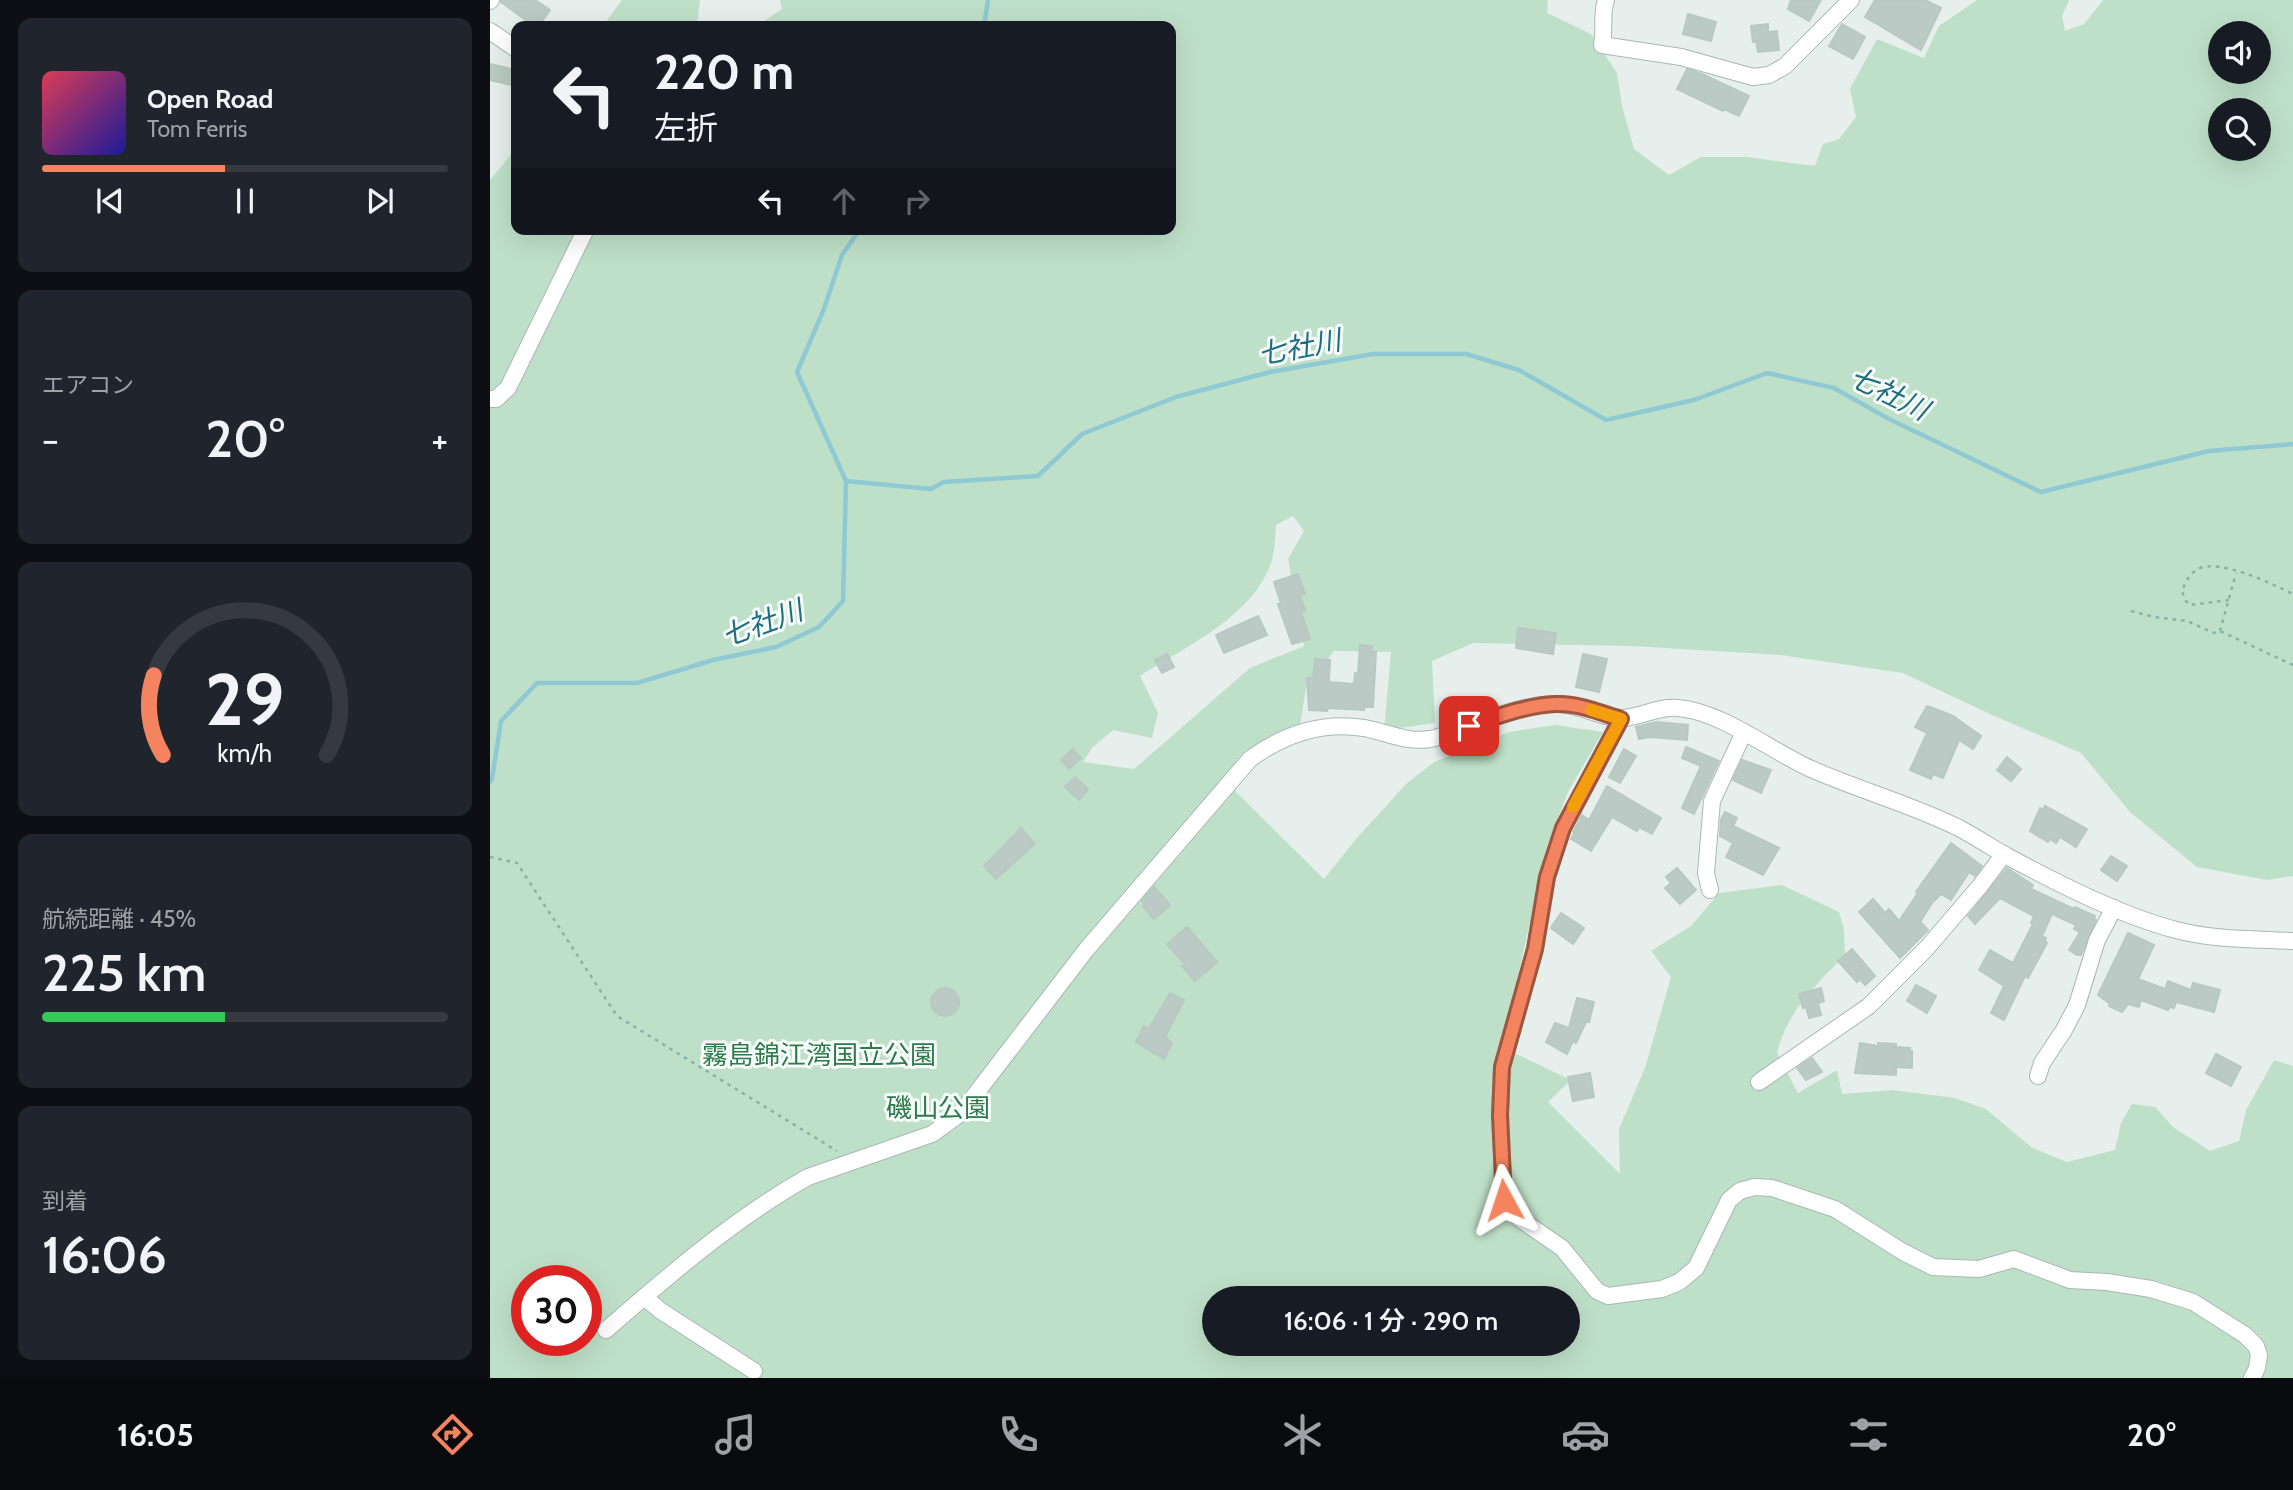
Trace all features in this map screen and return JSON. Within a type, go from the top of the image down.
[{"type":"street","points":[[1606,0],[1603,9],[1602,45],[1681,57],[1753,77],[1769,75],[1784,66],[1851,0]]},
{"type":"street","points":[[490,31],[511,46]]},
{"type":"street","points":[[490,399],[496,399],[508,388],[583,235]]},
{"type":"street","points":[[606,1330],[751,1213],[789,1188],[808,1177],[932,1134],[961,1112],[1086,950],[1250,759],[1269,745],[1289,736],[1328,726],[1365,728],[1405,740],[1430,739],[1528,708],[1557,703],[1578,706],[1621,719],[1654,709],[1678,708],[1704,713],[1744,732],[1776,752],[1836,780],[1896,800],[1960,828],[2004,854],[2114,908],[2178,930],[2227,938],[2293,941]]},
{"type":"street","points":[[1621,719],[1563,828],[1547,877],[1535,949],[1502,1067],[1500,1115],[1504,1200],[1520,1219],[1562,1248],[1597,1291],[1608,1296],[1662,1290],[1679,1282],[1696,1268],[1729,1200],[1740,1191],[1754,1187],[1772,1188],[1835,1209],[1903,1252],[1933,1267],[1979,1269],[2014,1259],[2070,1280],[2151,1289],[2193,1302],[2245,1335],[2256,1346],[2259,1355],[2252,1378]]},
{"type":"street","points":[[1710,890],[1706,873],[1712,801],[1744,732]]},
{"type":"street","points":[[1759,1082],[1869,1006],[1926,949],[2004,854]]},
{"type":"street","points":[[2038,1076],[2042,1063],[2077,1005],[2097,940],[2114,908]]},
{"type":"street","points":[[644,1297],[754,1371]]},
{"type":"path","points":[[2229,600],[2190,605],[2182,591],[2187,578],[2199,568],[2220,566],[2266,581],[2293,594]]},
{"type":"path","points":[[2220,631],[2237,572]]},
{"type":"path","points":[[2131,611],[2187,621],[2214,633],[2220,631],[2293,665]]},
{"type":"path","points":[[490,857],[517,863],[617,1016],[855,1162]]},
{"type":"green space","points":[[622,0],[700,0],[697,21],[607,21]]},
{"type":"green space","points":[[780,0],[1548,0],[1547,13],[1591,34],[1617,73],[1622,106],[1634,149],[1669,175],[1701,157],[1746,157],[1815,166],[1823,144],[1839,139],[1856,117],[1850,89],[1877,39],[1924,58],[1939,26],[1977,0],[2069,0],[2062,16],[2065,31],[2084,24],[2103,0],[2293,0],[2293,876],[2267,880],[2197,867],[2130,812],[2081,753],[1903,673],[1780,655],[1632,646],[1473,643],[1432,661],[1435,723],[1384,730],[1391,652],[1334,651],[1306,688],[1299,731],[1282,734],[1243,754],[1220,780],[1225,781],[1324,879],[1406,784],[1434,762],[1509,732],[1555,725],[1603,732],[1568,792],[1547,846],[1505,1034],[1510,1051],[1571,1080],[1548,1102],[1620,1174],[1619,1129],[1645,1068],[1671,977],[1651,951],[1691,926],[1719,893],[1782,885],[1839,912],[1844,929],[1845,955],[1795,1011],[1777,1053],[1798,1093],[1837,1070],[1842,1094],[1893,1090],[1955,1098],[1986,1109],[2031,1147],[2067,1162],[2115,1150],[2121,1123],[2132,1104],[2155,1107],[2173,1127],[2210,1151],[2239,1141],[2246,1110],[2274,1060],[2293,1066],[2293,1378],[490,1378],[490,180],[511,154],[511,235],[1176,235],[1176,21],[764,21],[782,9]],"holes":[[[1293,516],[1304,531],[1288,559],[1304,646],[1250,668],[1134,769],[1083,762],[1092,748],[1113,730],[1152,738],[1158,713],[1140,676],[1215,629],[1249,599],[1262,582],[1271,563],[1276,525]]]},
{"type":"building","points":[[535,0],[550,10],[542,21],[527,21],[501,2]]},
{"type":"building","points":[[1791,0],[1821,0],[1809,21],[1788,9]]},
{"type":"building","points":[[1875,0],[1925,0],[1941,8],[1921,50],[1865,17]]},
{"type":"building","points":[[1688,14],[1716,22],[1711,41],[1683,34]]},
{"type":"building","points":[[1768,24],[1768,32],[1777,31],[1779,50],[1758,52],[1756,41],[1753,42],[1751,26]]},
{"type":"building","points":[[1842,24],[1865,37],[1853,59],[1829,46]]},
{"type":"building","points":[[490,64],[511,69],[511,85],[490,80]]},
{"type":"building","points":[[1687,69],[1749,96],[1739,116],[1677,89]]},
{"type":"building","points":[[1298,574],[1305,594],[1300,595],[1305,610],[1301,612],[1310,639],[1292,644],[1278,604],[1281,604],[1274,582]]},
{"type":"building","points":[[1258,616],[1267,635],[1224,653],[1216,635]]},
{"type":"building","points":[[1518,628],[1556,633],[1553,654],[1516,648]]},
{"type":"building","points":[[1360,645],[1372,646],[1371,652],[1376,652],[1373,707],[1364,707],[1364,710],[1309,710],[1307,678],[1313,678],[1315,659],[1330,660],[1329,682],[1354,684],[1355,673],[1358,674]]},
{"type":"building","points":[[1167,654],[1174,667],[1162,673],[1155,660]]},
{"type":"building","points":[[1583,654],[1607,659],[1599,692],[1576,687]]},
{"type":"building","points":[[1927,706],[1953,716],[1981,736],[1973,749],[1959,740],[1943,778],[1933,774],[1931,779],[1910,770],[1927,733],[1915,727]]},
{"type":"building","points":[[1656,722],[1688,725],[1687,740],[1649,737],[1639,739],[1636,727]]},
{"type":"building","points":[[1686,747],[1719,761],[1694,814],[1682,808],[1701,766],[1682,758]]},
{"type":"building","points":[[1073,749],[1081,758],[1069,769],[1061,760]]},
{"type":"building","points":[[1624,749],[1636,756],[1620,783],[1609,777]]},
{"type":"building","points":[[2007,757],[2021,769],[2011,781],[1997,770]]},
{"type":"building","points":[[1742,760],[1771,770],[1761,793],[1733,780]]},
{"type":"building","points":[[1075,777],[1088,789],[1079,800],[1065,787]]},
{"type":"building","points":[[1607,786],[1661,818],[1652,834],[1639,827],[1637,831],[1612,817],[1591,851],[1571,839],[1582,815],[1589,820]]},
{"type":"building","points":[[2045,806],[2087,829],[2076,847],[2060,837],[2056,843],[2050,839],[2048,842],[2030,831],[2040,808],[2043,810]]},
{"type":"building","points":[[1725,812],[1737,818],[1733,826],[1779,848],[1763,875],[1726,857],[1733,843],[1720,836],[1721,819]]},
{"type":"building","points":[[1021,828],[1035,844],[996,879],[984,866]]},
{"type":"building","points":[[1951,843],[1982,866],[1975,876],[1969,872],[1951,900],[1941,894],[1932,903],[1920,922],[1928,930],[1900,958],[1859,912],[1873,899],[1885,913],[1889,909],[1899,921]]},
{"type":"building","points":[[2111,856],[2127,866],[2117,881],[2101,870]]},
{"type":"building","points":[[1677,868],[1696,890],[1680,904],[1665,888],[1671,883],[1666,877]]},
{"type":"building","points":[[2007,868],[2033,885],[2031,889],[2095,916],[2096,920],[2081,955],[2077,955],[2069,950],[2080,932],[2074,929],[2076,925],[2052,914],[2042,936],[2047,943],[2028,978],[2025,976],[2004,1020],[1991,1013],[2004,986],[1979,970],[1990,950],[2013,963],[2033,924],[2031,923],[2034,916],[2000,898],[1975,924],[1968,916]]},
{"type":"building","points":[[1154,887],[1170,905],[1154,919],[1142,901]]},
{"type":"building","points":[[1561,913],[1584,928],[1573,944],[1551,928]]},
{"type":"building","points":[[1187,927],[1217,962],[1195,981],[1182,966],[1185,964],[1167,944]]},
{"type":"building","points":[[2128,933],[2154,945],[2138,979],[2165,989],[2168,981],[2191,990],[2193,983],[2220,990],[2214,1012],[2176,1002],[2174,1008],[2170,1007],[2168,1010],[2141,1000],[2139,1007],[2128,1004],[2122,1012],[2109,1006],[2110,1004],[2098,995]]},
{"type":"building","points":[[1852,949],[1875,976],[1865,985],[1860,979],[1857,982],[1838,961]]},
{"type":"building","points":[[1916,985],[1936,996],[1927,1013],[1907,1001]]},
{"type":"building","points":[[945,988],[955,992],[959,1002],[955,1012],[945,1016],[935,1012],[931,1002],[935,992]]},
{"type":"building","points":[[1821,988],[1824,1001],[1818,1003],[1821,1015],[1809,1018],[1799,994]]},
{"type":"building","points":[[1170,993],[1184,1000],[1165,1037],[1172,1043],[1164,1059],[1136,1042],[1144,1026],[1149,1029]]},
{"type":"building","points":[[1577,998],[1594,1002],[1589,1022],[1586,1022],[1576,1043],[1573,1041],[1567,1054],[1546,1042],[1555,1023],[1569,1028]]},
{"type":"building","points":[[1860,1043],[1878,1046],[1878,1043],[1896,1044],[1896,1047],[1910,1048],[1912,1068],[1896,1067],[1896,1075],[1855,1073]]},
{"type":"building","points":[[2216,1054],[2241,1067],[2231,1086],[2206,1073]]},
{"type":"building","points":[[1812,1058],[1822,1072],[1806,1080],[1797,1068]]},
{"type":"building","points":[[1590,1073],[1594,1097],[1573,1101],[1568,1077]]},
{"type":"waterway","points":[[985,21],[988,0]]},
{"type":"waterway","points":[[846,481],[797,372],[824,309],[842,255],[856,235]]},
{"type":"waterway","name":"七社川","points":[[490,782],[501,721],[537,683],[637,683],[713,660],[776,647],[819,627],[843,601],[846,481],[931,489],[944,482],[1038,476],[1082,434],[1176,397],[1270,372],[1373,354],[1466,354],[1519,370],[1606,420],[1694,400],[1767,373],[1834,388],[1887,418],[2041,492],[2209,451],[2293,444]]},
{"type":"slow traffic","points":[[1573,807],[1621,719],[1591,710]]},
{"type":"route","points":[[1469,726],[1528,708],[1557,703],[1578,706],[1621,719],[1563,828],[1547,877],[1535,949],[1502,1067],[1500,1115],[1504,1200]]},
{"type":"park label","name":"霧島錦江湾国立公園","points":[[819,1055]]},
{"type":"park label","name":"磯山公園","points":[[938,1108]]}]
